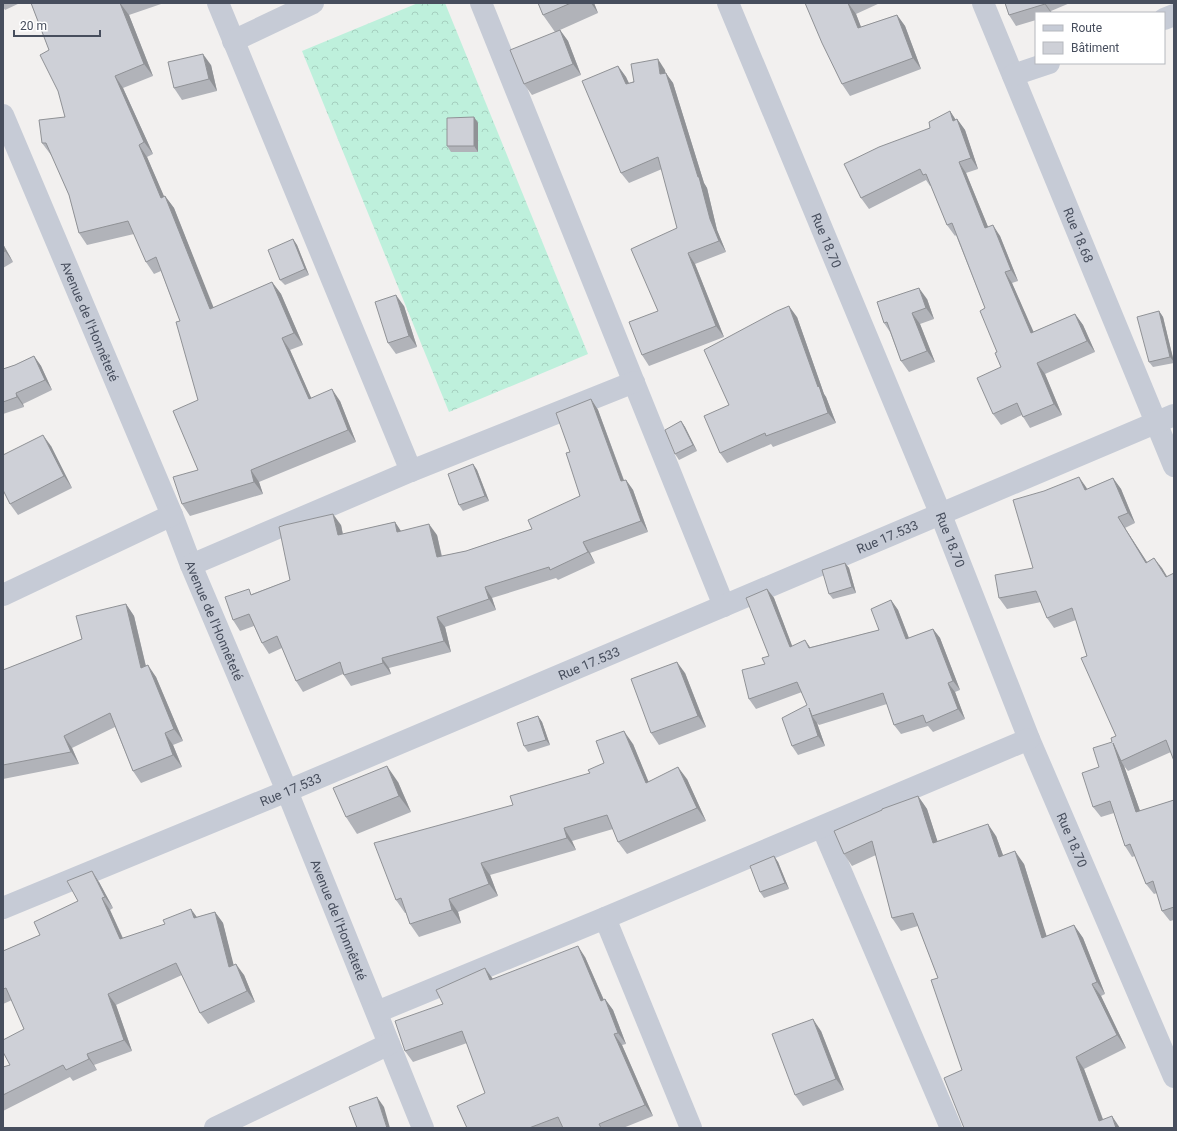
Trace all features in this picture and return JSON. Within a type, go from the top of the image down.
[{"type":"street","points":[[218,3],[411,471]]},
{"type":"street","points":[[233,41],[313,3]]},
{"type":"street","points":[[481,3],[724,606]]},
{"type":"street","name":"Rue 18.70","points":[[728,3],[941,514],[1029,739],[1174,1077]]},
{"type":"street","name":"Rue 18.68","points":[[983,3],[1013,75],[1165,419],[1174,466]]},
{"type":"street","points":[[1013,75],[1046,64]]},
{"type":"street","name":"Avenue de l'Honnêteté","points":[[3,115],[287,791],[423,1128]]},
{"type":"street","points":[[191,565],[411,471],[634,382]]},
{"type":"street","name":"Rue 17.533","points":[[3,908],[287,791],[1165,419]]},
{"type":"street","points":[[3,595],[172,515]]},
{"type":"street","points":[[377,1012],[605,918],[1029,739]]},
{"type":"street","points":[[822,827],[950,1128]]},
{"type":"street","points":[[605,918],[691,1128]]},
{"type":"street","points":[[215,1128],[389,1044]]},
{"type":"green space","points":[[418,3],[445,3],[588,354],[449,412],[302,51]]},
{"type":"building","points":[[31,3],[120,3],[144,64],[115,76],[144,142],[139,145],[161,198],[165,196],[210,309],[272,282],[294,333],[282,338],[309,399],[332,389],[348,430],[251,470],[254,482],[182,504],[173,477],[198,470],[173,411],[198,400],[176,322],[180,321],[156,257],[146,262],[128,221],[79,233],[69,195],[46,143],[42,143],[39,120],[65,117],[58,91],[40,55],[49,50]]},
{"type":"building","points":[[538,3],[571,3],[543,15]]},
{"type":"building","points":[[805,3],[848,3],[858,28],[897,15],[913,58],[842,84]]},
{"type":"building","points":[[1005,3],[1044,3],[1045,4],[1009,15]]},
{"type":"building","points":[[560,30],[573,64],[524,84],[510,50]]},
{"type":"building","points":[[203,54],[209,79],[174,88],[168,62]]},
{"type":"building","points":[[658,59],[660,74],[666,73],[699,177],[710,219],[719,241],[688,253],[716,326],[642,355],[629,322],[658,311],[631,249],[677,228],[658,157],[621,173],[582,81],[618,66],[626,84],[634,82],[631,64]]},
{"type":"building","points":[[950,111],[953,121],[957,119],[971,158],[959,162],[985,228],[993,225],[1011,270],[1005,272],[1031,333],[1075,314],[1087,341],[1037,363],[1054,404],[1023,417],[1017,403],[993,414],[977,378],[1001,367],[995,353],[997,352],[980,311],[985,308],[952,223],[947,225],[926,174],[923,175],[920,169],[861,198],[844,164],[879,147],[930,128],[929,122]]},
{"type":"building","points":[[474,117],[474,146],[447,146],[447,118]]},
{"type":"building","points":[[293,239],[305,269],[280,280],[268,250]]},
{"type":"building","points":[[919,288],[926,308],[912,313],[927,351],[901,361],[887,322],[884,323],[877,302]]},
{"type":"building","points":[[396,295],[409,336],[388,343],[375,302]]},
{"type":"building","points":[[789,306],[828,413],[766,436],[765,433],[720,453],[704,416],[729,405],[704,350]]},
{"type":"building","points":[[1159,311],[1170,357],[1149,362],[1137,317]]},
{"type":"building","points":[[34,356],[45,380],[16,393],[17,397],[3,402],[3,369]]},
{"type":"building","points":[[591,399],[621,481],[626,480],[641,521],[583,542],[588,552],[550,570],[549,567],[485,587],[489,599],[437,617],[444,641],[382,658],[383,663],[344,675],[340,662],[296,681],[277,636],[262,643],[249,614],[233,620],[225,597],[249,589],[251,595],[290,580],[279,527],[285,525],[333,514],[338,535],[395,522],[397,532],[429,524],[437,557],[466,551],[532,529],[528,520],[580,496],[566,453],[570,452],[556,413]]},
{"type":"building","points":[[681,421],[693,445],[675,454],[665,430]]},
{"type":"building","points":[[43,435],[64,476],[10,504],[3,490],[3,455]]},
{"type":"building","points":[[473,464],[485,496],[459,505],[448,474]]},
{"type":"building","points":[[1079,477],[1085,490],[1113,478],[1128,513],[1118,517],[1146,563],[1154,558],[1166,577],[1174,573],[1174,761],[1166,740],[1121,761],[1113,743],[1136,812],[1174,800],[1174,907],[1162,911],[1153,881],[1146,884],[1130,844],[1125,846],[1110,801],[1093,807],[1082,773],[1099,767],[1093,748],[1112,742],[1111,738],[1116,736],[1081,658],[1087,656],[1072,608],[1047,618],[1036,591],[999,598],[995,575],[1033,568],[1013,500],[1044,491]]},
{"type":"building","points":[[845,563],[852,587],[829,594],[822,570]]},
{"type":"building","points":[[767,589],[790,647],[805,640],[809,648],[879,630],[871,609],[891,600],[906,639],[933,629],[953,681],[948,683],[958,709],[926,723],[923,715],[894,725],[883,693],[812,716],[809,708],[818,736],[792,746],[782,718],[807,705],[797,682],[749,699],[742,670],[765,664],[762,658],[769,656],[746,598]]},
{"type":"building","points":[[126,604],[141,668],[148,665],[174,729],[165,733],[173,755],[133,771],[110,713],[64,736],[71,752],[3,765],[3,670],[82,639],[76,616]]},
{"type":"building","points":[[677,662],[698,716],[651,733],[631,679]]},
{"type":"building","points":[[538,716],[546,740],[524,746],[517,723]]},
{"type":"building","points":[[624,731],[646,783],[678,767],[697,808],[618,842],[607,815],[564,828],[567,838],[481,863],[489,884],[449,899],[452,910],[410,924],[401,898],[396,900],[374,843],[513,805],[510,796],[590,773],[588,770],[604,763],[596,741]]},
{"type":"building","points":[[387,766],[399,796],[346,817],[333,788]]},
{"type":"building","points":[[918,796],[933,843],[988,824],[999,857],[1015,851],[1042,938],[1074,925],[1097,982],[1092,984],[1117,1035],[1076,1057],[1099,1121],[1112,1116],[1116,1128],[964,1128],[944,1078],[962,1070],[931,980],[938,978],[913,913],[892,918],[872,841],[844,854],[834,831],[882,809]]},
{"type":"building","points":[[774,856],[785,883],[760,892],[750,866]]},
{"type":"building","points":[[92,871],[105,897],[102,898],[120,939],[165,924],[163,920],[191,909],[194,918],[215,912],[229,967],[236,964],[247,991],[200,1013],[176,963],[108,994],[124,1040],[87,1054],[89,1059],[66,1070],[63,1065],[3,1095],[3,1067],[10,1065],[3,1052],[3,1040],[24,1029],[6,988],[3,989],[3,951],[40,935],[34,922],[78,901],[67,881]]},
{"type":"building","points":[[578,946],[601,1001],[605,999],[618,1033],[614,1034],[645,1105],[599,1124],[601,1128],[563,1128],[558,1117],[529,1128],[467,1128],[457,1106],[485,1093],[462,1031],[405,1051],[395,1021],[443,1004],[436,990],[485,968],[490,980]]},
{"type":"building","points":[[813,1019],[836,1079],[795,1095],[772,1034]]},
{"type":"building","points":[[377,1097],[387,1128],[357,1128],[349,1107]]}]
